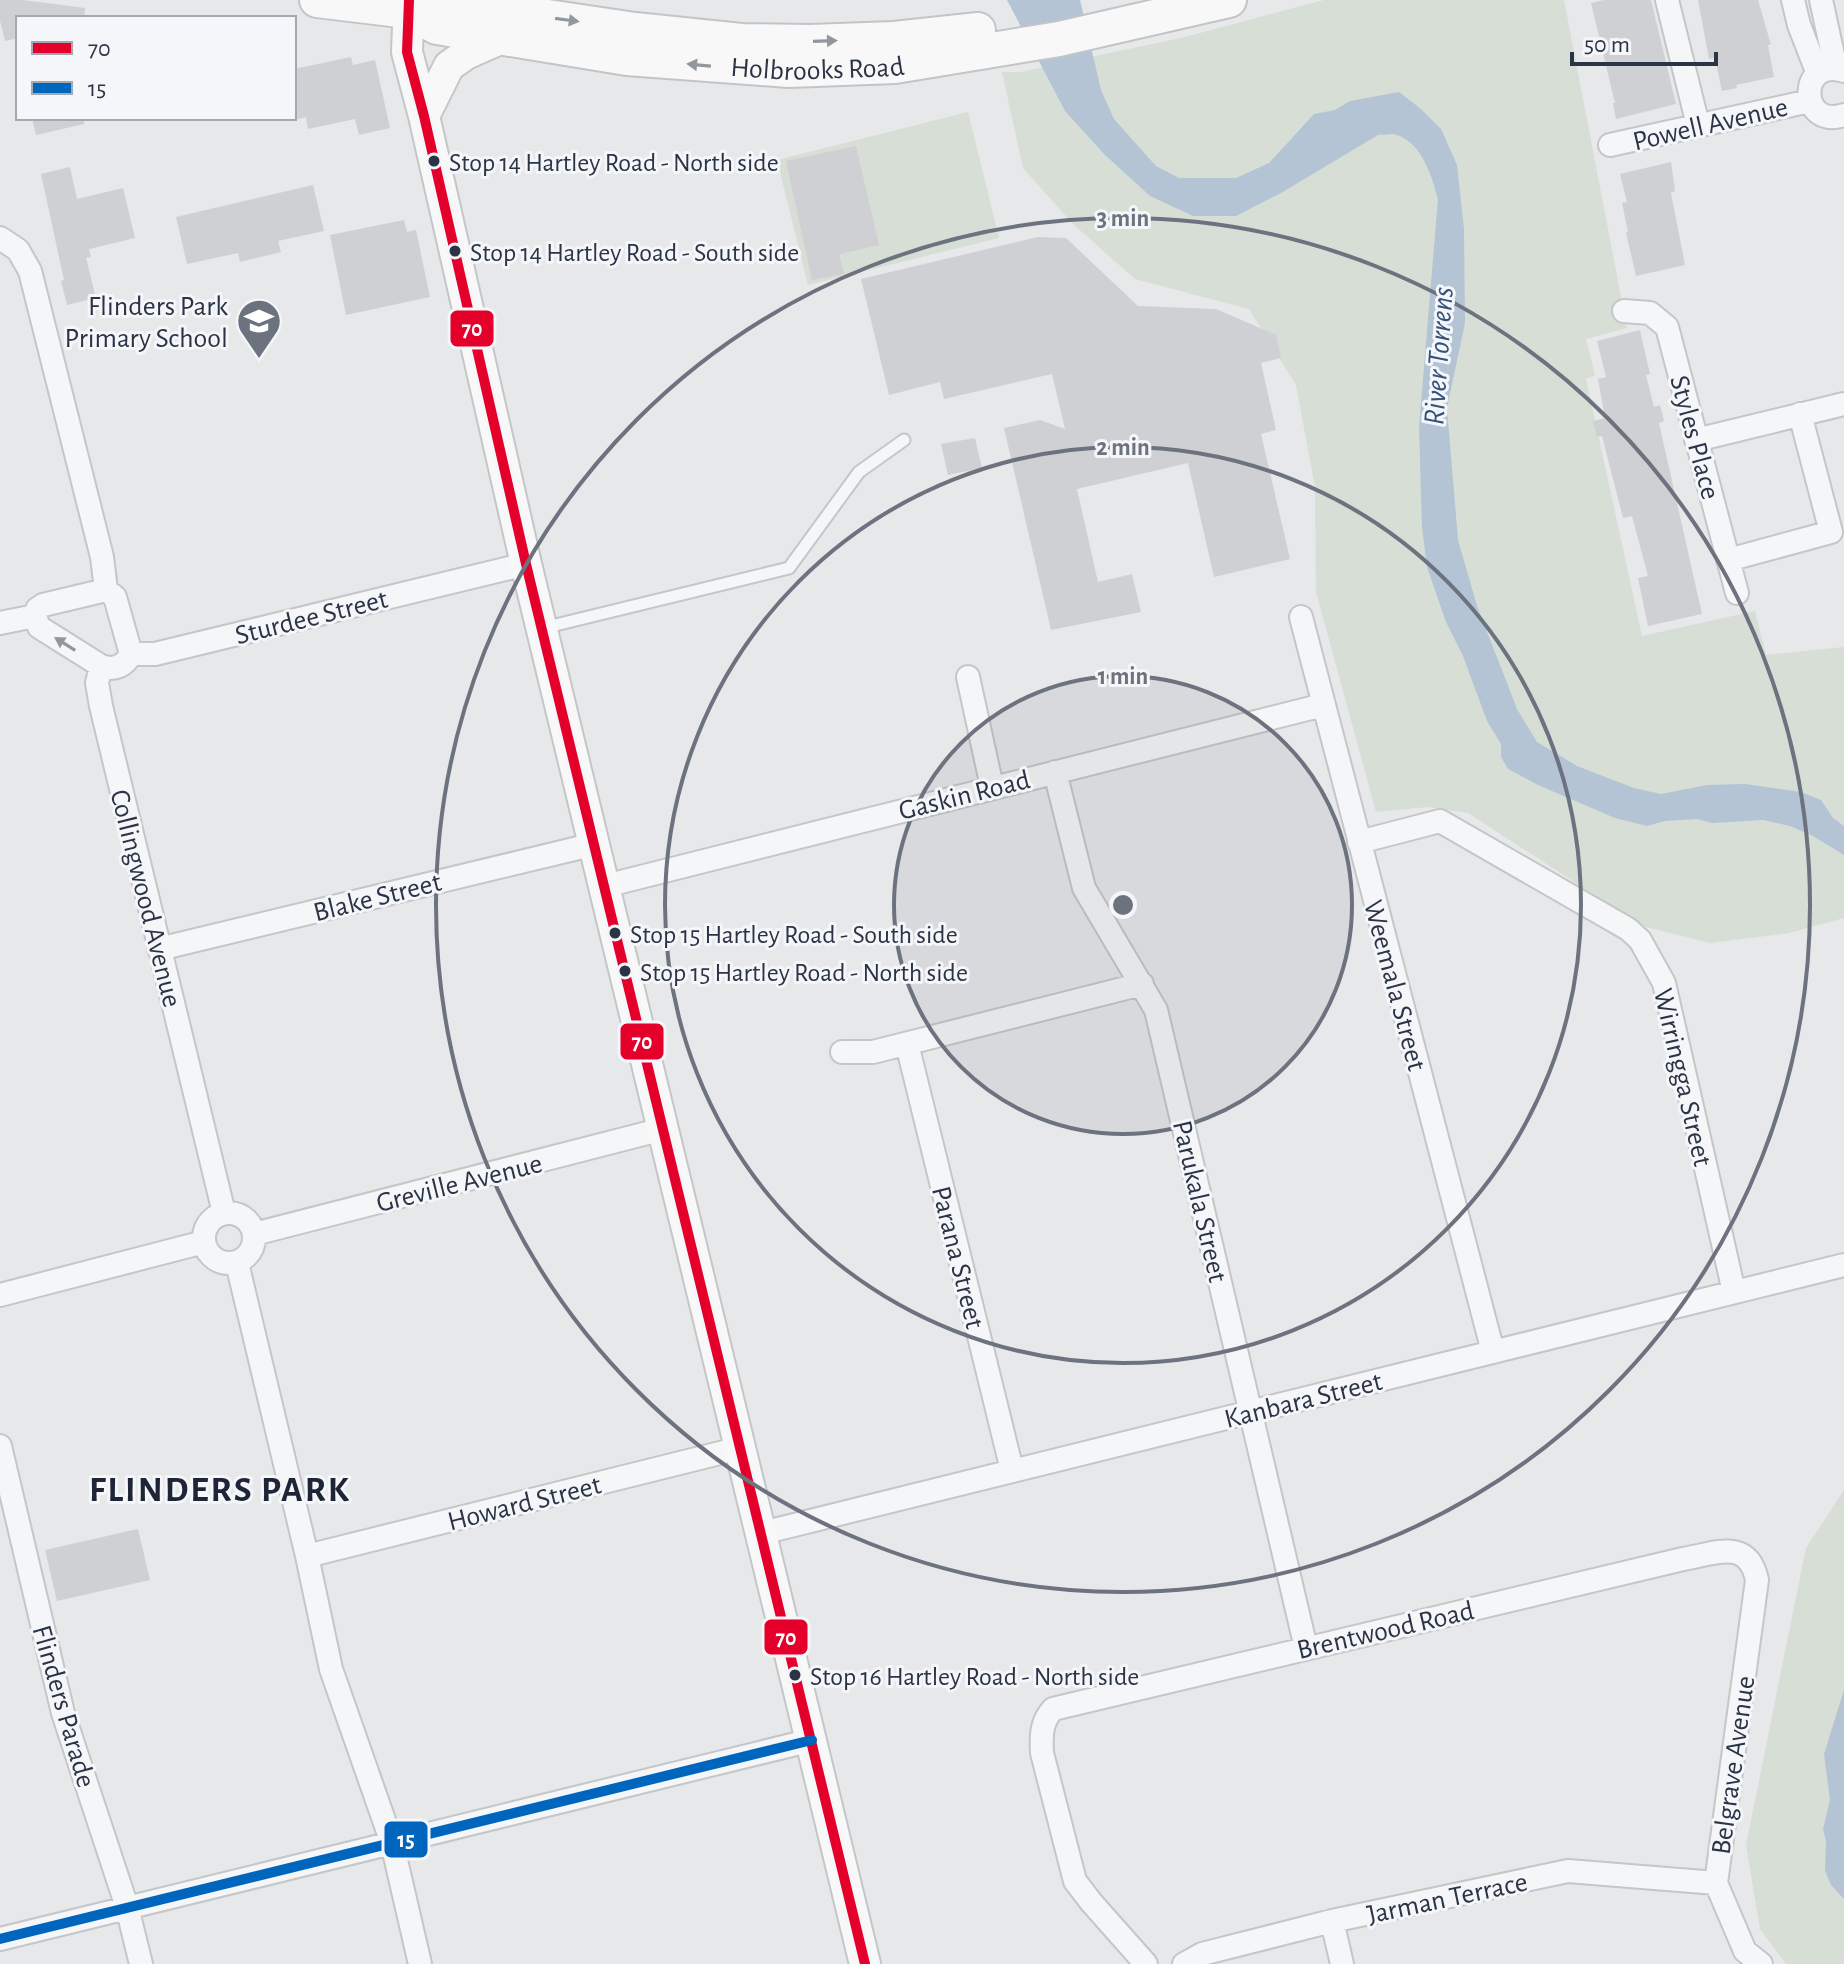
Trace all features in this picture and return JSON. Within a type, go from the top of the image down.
[{"type":"main road","name":"Holbrooks Road","points":[[317,0],[408,6],[439,1],[635,30],[773,42],[894,39],[980,41]]},
{"type":"main road","name":"Holbrooks Road","points":[[408,6],[437,27],[500,39],[627,58],[789,70],[895,66],[1062,17],[1229,0]]},
{"type":"street","points":[[1667,0],[1698,125]]},
{"type":"street","points":[[1793,0],[1799,25],[1833,71]]},
{"type":"street","points":[[1821,0],[1833,71]]},
{"type":"street","points":[[408,6],[407,52],[526,564],[865,1964]]},
{"type":"street","points":[[424,116],[449,66],[466,54],[500,39]]},
{"type":"street","points":[[1833,71],[1810,86],[1810,101],[1819,113],[1843,119]]},
{"type":"street","name":"Powell Avenue","points":[[1610,145],[1810,101]]},
{"type":"street","points":[[9,244],[30,271],[102,557],[106,590],[115,597],[131,654]]},
{"type":"street","name":"Styles Place","points":[[1624,311],[1650,313],[1667,327],[1737,593]]},
{"type":"street","points":[[1696,440],[1844,404]]},
{"type":"street","points":[[1728,560],[1831,532],[1800,414]]},
{"type":"street","name":"Sturdee Street","points":[[101,666],[117,668],[131,654],[155,654],[526,564]]},
{"type":"street","points":[[101,666],[39,627],[35,616],[37,609],[43,605],[106,590]]},
{"type":"street","points":[[0,623],[35,616]]},
{"type":"street","name":"Weemala Street","points":[[1301,617],[1493,1352]]},
{"type":"street","name":"Collingwood Avenue","points":[[101,666],[97,683],[101,706],[224,1213]]},
{"type":"street","points":[[968,677],[992,787]]},
{"type":"street","name":"Gaskin Road","points":[[605,886],[1323,705]]},
{"type":"street","name":"Parukala Street","points":[[1055,772],[1084,888],[1156,1010],[1306,1648]]},
{"type":"street","name":"Wirringga Street","points":[[1359,842],[1440,821],[1628,929],[1640,940],[1664,983],[1734,1292]]},
{"type":"street","name":"Blake Street","points":[[159,949],[595,844]]},
{"type":"street","points":[[842,1052],[873,1052],[1142,984]]},
{"type":"street","name":"Parana Street","points":[[907,1044],[1012,1470]]},
{"type":"street","name":"Greville Avenue","points":[[254,1234],[663,1129]]},
{"type":"street","points":[[224,1213],[241,1215],[250,1223],[254,1234],[253,1248],[237,1263],[226,1264],[215,1260],[204,1242],[208,1224],[224,1213]]},
{"type":"street","points":[[0,1295],[204,1242]]},
{"type":"street","points":[[237,1263],[331,1669],[392,1843],[420,1964]]},
{"type":"street","name":"Kanbara Street","points":[[762,1533],[1844,1265]]},
{"type":"street","name":"Flinders Parade","points":[[0,1446],[63,1713],[127,1907],[141,1964]]},
{"type":"street","name":"Howard Street","points":[[307,1556],[740,1448]]},
{"type":"street","name":"Brentwood Road","points":[[1146,1964],[1075,1881],[1042,1753],[1041,1735],[1045,1718],[1053,1709],[1683,1559],[1733,1551],[1747,1556]]},
{"type":"street","name":"Belgrave Avenue","points":[[1747,1556],[1753,1564],[1757,1580],[1716,1883],[1745,1951],[1761,1964]]},
{"type":"street","points":[[0,1939],[812,1740]]},
{"type":"street","name":"Jarman Terrace","points":[[1184,1964],[1202,1954],[1332,1921],[1568,1871],[1716,1883]]},
{"type":"street","points":[[1332,1921],[1342,1964]]},
{"type":"lane","points":[[542,628],[789,568],[859,472],[904,440]]},
{"type":"shaded area","points":[[1324,0],[1564,0],[1627,328],[1586,339],[1595,375],[1586,379],[1642,636],[1755,611],[1766,655],[1844,647],[1844,918],[1789,933],[1710,943],[1642,926],[1468,813],[1427,807],[1376,812],[1316,592],[1315,487],[1296,385],[1249,309],[1135,279],[1073,224],[1023,168],[1002,72],[1021,72],[1185,37]]},
{"type":"shaded area","points":[[968,112],[999,238],[808,285],[777,160]]},
{"type":"shaded area","points":[[1844,1490],[1844,1964],[1786,1964],[1760,1929],[1746,1845],[1806,1548]]},
{"type":"water","name":"River Torrens","points":[[1007,0],[1080,0],[1101,90],[1114,119],[1156,166],[1179,178],[1236,178],[1269,163],[1314,114],[1335,110],[1350,101],[1399,92],[1441,129],[1457,165],[1464,229],[1465,323],[1447,408],[1458,540],[1478,609],[1517,709],[1537,742],[1577,766],[1634,788],[1661,794],[1707,785],[1745,784],[1801,792],[1821,800],[1833,818],[1844,826],[1844,855],[1790,826],[1763,820],[1712,823],[1697,819],[1665,821],[1647,826],[1615,818],[1508,769],[1501,757],[1501,744],[1487,721],[1463,656],[1446,622],[1427,567],[1422,528],[1419,427],[1438,199],[1425,162],[1413,145],[1397,135],[1378,135],[1236,216],[1193,216],[1150,196],[1105,155],[1065,111]]},
{"type":"water","points":[[1844,1690],[1844,1899],[1831,1885],[1825,1871],[1826,1841],[1823,1829],[1830,1800],[1824,1754]]},
{"type":"building","points":[[0,0],[85,8],[84,16],[16,16],[16,38],[5,41],[0,21]]},
{"type":"building","points":[[1651,0],[1676,104],[1616,119],[1591,3]]},
{"type":"building","points":[[1698,0],[1758,0],[1771,45],[1768,45],[1774,77],[1722,91],[1715,58],[1709,59]]},
{"type":"building","points":[[351,57],[353,65],[375,60],[390,128],[359,135],[355,119],[308,129],[306,117],[296,120],[296,69]]},
{"type":"building","points":[[32,120],[84,120],[84,124],[36,135]]},
{"type":"building","points":[[856,146],[879,245],[839,254],[844,274],[812,280],[786,161]]},
{"type":"building","points":[[1671,162],[1675,191],[1671,193],[1685,265],[1636,276],[1626,233],[1622,203],[1627,202],[1620,174]]},
{"type":"building","points":[[70,167],[77,199],[123,188],[135,238],[89,249],[91,257],[86,258],[96,298],[67,305],[41,174]]},
{"type":"building","points":[[313,185],[324,231],[278,241],[281,252],[240,262],[238,253],[187,264],[176,217]]},
{"type":"building","points":[[404,220],[407,232],[416,230],[430,297],[346,315],[330,235]]},
{"type":"building","points":[[1038,237],[1066,238],[1138,306],[1216,309],[1276,335],[1281,358],[1261,363],[1276,430],[1261,434],[1290,559],[1214,577],[1188,463],[1077,489],[1098,582],[1132,574],[1141,612],[1051,630],[1004,428],[1040,420],[1065,429],[1052,374],[944,399],[940,382],[889,395],[861,279]]},
{"type":"building","points":[[1640,330],[1654,407],[1660,405],[1664,421],[1659,423],[1702,614],[1648,626],[1638,578],[1648,576],[1632,516],[1623,518],[1602,436],[1597,437],[1593,421],[1605,418],[1598,379],[1606,377],[1597,341]]},
{"type":"building","points":[[975,438],[982,468],[948,475],[941,444]]},
{"type":"building","points":[[138,1529],[150,1580],[57,1601],[45,1550]]},
{"type":"transit line","name":"70","points":[[409,0],[407,52],[526,564],[865,1964]]},
{"type":"transit line","name":"15","points":[[0,1939],[812,1740]]},
{"type":"place","name":"Stop 14 Hartley Road - North side","points":[[434,161]]},
{"type":"place","name":"Stop 14 Hartley Road - South side","points":[[455,251]]},
{"type":"place","name":"Flinders Park Primary School","points":[[259,360]]},
{"type":"place","name":"Stop 15 Hartley Road - South side","points":[[615,933]]},
{"type":"place","name":"Stop 15 Hartley Road - North side","points":[[625,971]]},
{"type":"place","name":"Stop 16 Hartley Road - North side","points":[[795,1675]]},
{"type":"district","name":"FLINDERS PARK","points":[[220,1488]]}]
